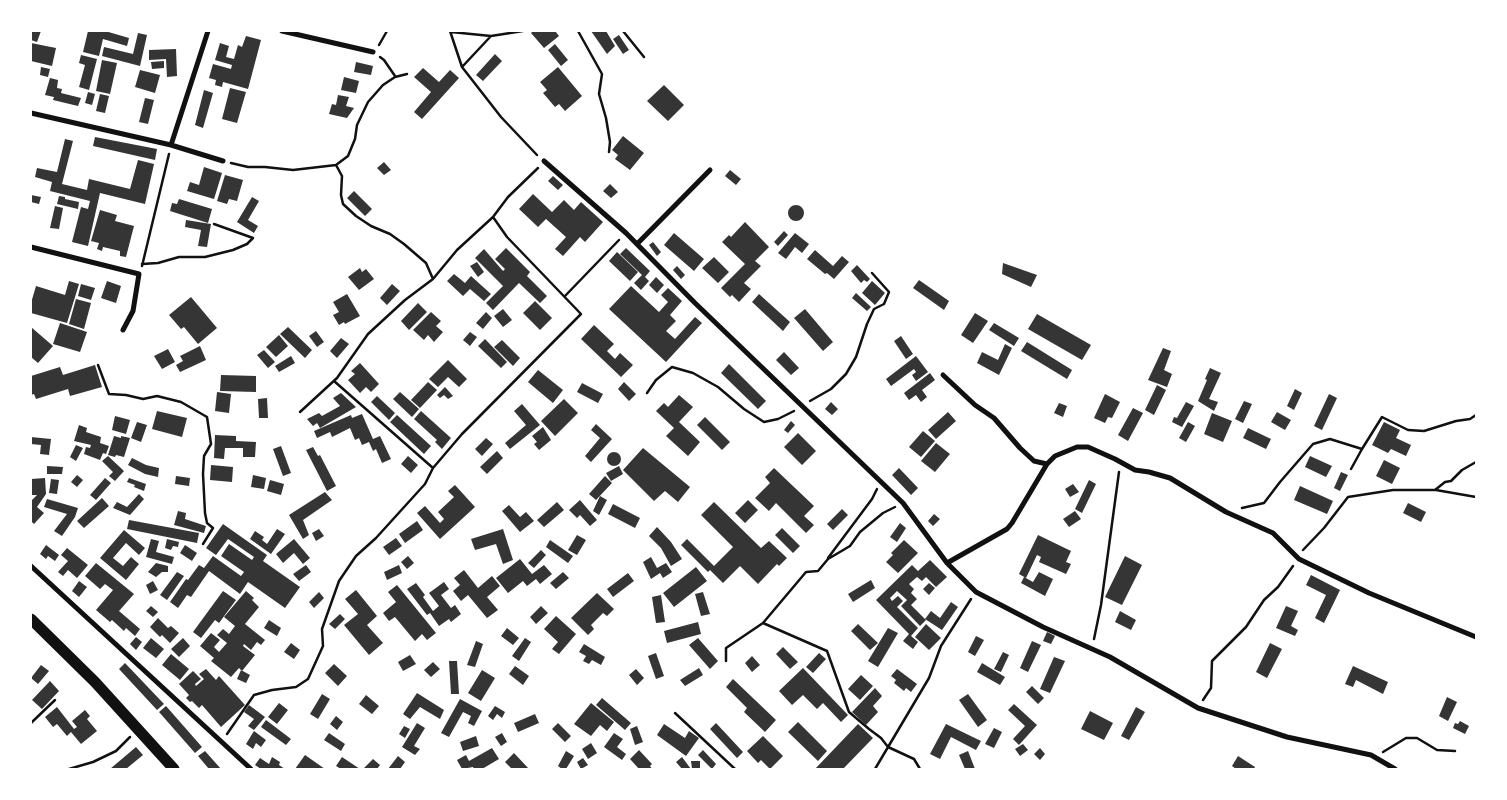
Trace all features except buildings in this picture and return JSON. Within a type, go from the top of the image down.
[{"type":"highway","points":[[31,619],[96,682],[174,769]]},
{"type":"street","points":[[171,145],[208,31]]},
{"type":"street","points":[[282,31],[373,52]]},
{"type":"street","points":[[31,113],[171,145],[222,161]]},
{"type":"street","points":[[544,162],[626,233],[695,303],[881,481],[903,503],[947,563],[976,592],[1043,627],[1110,657],[1198,708],[1287,737],[1375,757],[1395,769]]},
{"type":"street","points":[[637,244],[710,170]]},
{"type":"street","points":[[31,247],[139,274],[133,311],[123,330]]},
{"type":"street","points":[[943,375],[975,405],[994,418],[1034,461],[1048,464]]},
{"type":"street","points":[[947,563],[1007,529],[1055,456],[1076,447],[1088,447],[1115,458],[1136,470],[1170,478],[1226,512],[1273,533],[1298,558],[1369,593],[1476,637]]},
{"type":"street","points":[[31,566],[251,769]]},
{"type":"path","points":[[387,31],[385,38],[373,52],[384,60],[395,76]]},
{"type":"path","points":[[300,412],[334,381],[368,334],[405,300],[433,279],[457,250],[493,217],[508,197],[544,162],[500,117],[462,67],[450,32],[491,36],[506,32],[523,31]]},
{"type":"path","points":[[578,31],[602,74],[599,94],[609,134],[609,152]]},
{"type":"path","points":[[623,31],[644,57]]},
{"type":"path","points":[[462,67],[491,36]]},
{"type":"path","points":[[222,161],[248,167],[293,170],[336,165],[348,156],[355,139],[357,125],[368,102],[383,85],[395,76],[407,74]]},
{"type":"path","points":[[139,274],[171,145]]},
{"type":"path","points":[[336,165],[342,176],[341,195],[343,204],[371,226],[390,234],[404,244],[426,263],[433,279]]},
{"type":"path","points":[[222,742],[254,696],[272,690],[296,687],[308,679],[323,646],[322,629],[338,582],[356,556],[376,538],[425,484],[433,468],[462,434],[581,314],[507,237],[493,217]]},
{"type":"path","points":[[142,264],[158,263],[179,257],[205,257],[233,250],[247,244],[253,238],[214,224]]},
{"type":"path","points":[[565,296],[626,233]]},
{"type":"path","points":[[647,393],[656,380],[672,367],[693,373],[718,387],[744,409],[764,422],[778,419],[831,388],[846,374],[856,358],[874,309],[884,304],[889,292],[872,273]]},
{"type":"path","points":[[98,365],[109,394],[143,399],[158,396],[181,402],[207,417],[211,444],[204,456],[204,514],[207,523],[214,528],[203,544]]},
{"type":"path","points":[[334,381],[433,468]]},
{"type":"path","points":[[1351,470],[1382,417],[1408,430],[1424,430],[1470,419],[1476,415]]},
{"type":"path","points":[[1226,512],[1264,503],[1313,444],[1330,439],[1362,449]]},
{"type":"path","points":[[1091,649],[1102,604],[1113,510],[1119,482],[1119,470],[1115,458]]},
{"type":"path","points":[[1435,490],[1445,482],[1451,481],[1462,470],[1476,462]]},
{"type":"path","points":[[726,661],[726,648],[763,623],[806,572],[818,571],[872,499],[881,481]]},
{"type":"path","points":[[1198,708],[1211,688],[1212,661],[1246,626],[1264,600],[1278,587],[1298,558],[1348,497],[1393,490],[1435,490],[1476,497]]},
{"type":"path","points":[[828,559],[850,546],[860,532],[883,513],[903,503]]},
{"type":"path","points":[[875,769],[929,678],[941,646],[976,592]]},
{"type":"path","points":[[763,623],[827,651],[849,712],[855,719],[882,738],[888,747],[914,759],[920,769]]},
{"type":"path","points":[[31,724],[55,700]]},
{"type":"path","points":[[675,713],[735,769]]},
{"type":"path","points":[[69,769],[93,762],[116,751],[139,729]]},
{"type":"path","points":[[1375,757],[1406,738],[1417,738],[1437,750],[1455,750]]}]
